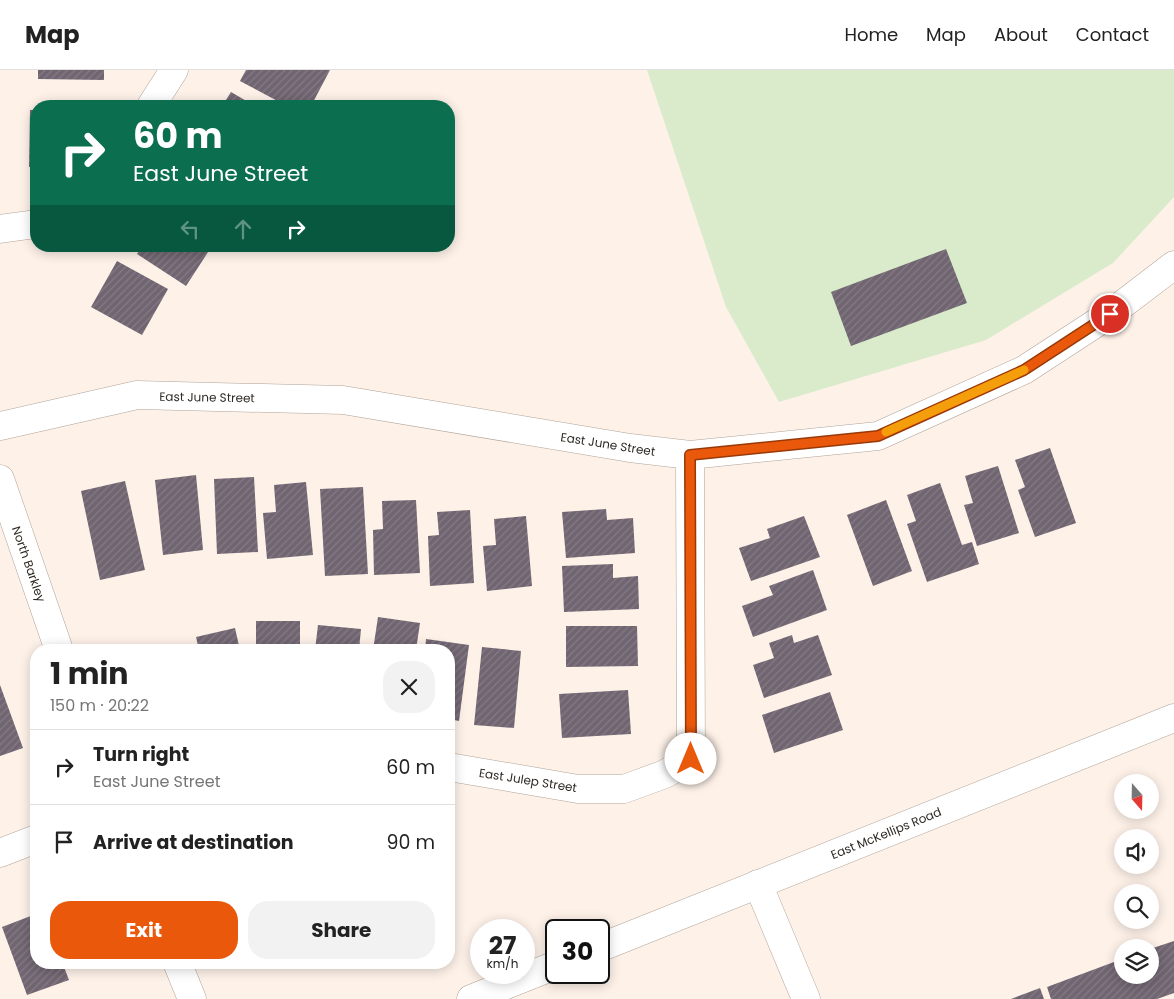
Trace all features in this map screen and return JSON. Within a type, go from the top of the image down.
[{"type":"street","points":[[155,100],[174,70]]},
{"type":"street","points":[[0,229],[30,225]]},
{"type":"street","name":"East June Street","points":[[0,426],[137,395],[343,400],[630,448],[690,455],[878,436],[1024,370],[1110,314],[1174,264]]},
{"type":"street","name":"East Julep Street","points":[[455,768],[578,789],[624,789],[664,774],[691,759],[690,455]]},
{"type":"street","name":"North Barkley","points":[[0,478],[57,644]]},
{"type":"street","name":"East McKellips Road","points":[[610,944],[1174,718]]},
{"type":"street","points":[[0,853],[30,841]]},
{"type":"street","points":[[758,884],[806,999]]},
{"type":"street","points":[[180,969],[192,999]]},
{"type":"street","points":[[472,999],[545,969]]},
{"type":"green space","points":[[647,70],[1174,70],[1174,197],[1113,263],[986,340],[779,402],[726,307]]},
{"type":"building","points":[[38,70],[104,70],[104,80],[38,79]]},
{"type":"building","points":[[246,70],[330,70],[314,100],[276,100],[240,81]]},
{"type":"building","points":[[231,92],[245,100],[226,100]]},
{"type":"building","points":[[30,110],[30,167],[29,167]]},
{"type":"building","points":[[946,249],[967,303],[851,346],[831,292]]},
{"type":"building","points":[[138,252],[208,252],[186,286],[137,254]]},
{"type":"building","points":[[117,261],[168,289],[142,335],[91,307]]},
{"type":"building","points":[[1050,448],[1076,523],[1035,537],[1018,490],[1025,487],[1015,460]]},
{"type":"building","points":[[998,466],[1019,533],[977,546],[964,505],[973,503],[965,476]]},
{"type":"building","points":[[196,475],[203,550],[163,555],[155,480]]},
{"type":"building","points":[[254,477],[258,552],[217,554],[214,479]]},
{"type":"building","points":[[125,481],[145,570],[100,580],[81,491]]},
{"type":"building","points":[[306,482],[313,555],[267,559],[263,513],[276,512],[274,485]]},
{"type":"building","points":[[940,483],[962,545],[972,542],[979,564],[927,582],[907,524],[916,521],[907,495]]},
{"type":"building","points":[[363,487],[368,574],[325,576],[320,489]]},
{"type":"building","points":[[416,500],[420,573],[374,575],[373,530],[383,529],[382,501]]},
{"type":"building","points":[[886,500],[912,571],[873,586],[847,515]]},
{"type":"building","points":[[606,509],[607,520],[633,518],[635,553],[566,558],[562,512]]},
{"type":"building","points":[[470,510],[474,583],[430,586],[428,536],[439,535],[437,512]]},
{"type":"building","points":[[526,516],[532,586],[487,591],[483,546],[496,545],[494,519]]},
{"type":"building","points":[[804,516],[820,557],[751,581],[739,548],[770,538],[767,529]]},
{"type":"building","points":[[613,564],[613,578],[638,576],[639,609],[564,612],[562,566]]},
{"type":"building","points":[[813,570],[827,610],[753,637],[742,606],[773,595],[769,586]]},
{"type":"building","points":[[378,617],[420,623],[417,644],[374,644]]},
{"type":"building","points":[[256,621],[300,621],[300,644],[256,644]]},
{"type":"building","points":[[318,625],[361,629],[360,644],[316,644]]},
{"type":"building","points":[[566,626],[637,626],[638,666],[566,667]]},
{"type":"building","points":[[235,628],[239,644],[198,644],[196,637]]},
{"type":"building","points":[[792,635],[794,643],[818,635],[832,675],[764,698],[753,665],[774,658],[769,643]]},
{"type":"building","points":[[426,639],[469,645],[459,721],[455,720],[455,644],[426,644]]},
{"type":"building","points":[[482,647],[521,651],[514,728],[474,725]]},
{"type":"building","points":[[0,685],[23,748],[0,756]]},
{"type":"building","points":[[628,690],[631,734],[562,738],[559,694]]},
{"type":"building","points":[[830,692],[843,730],[774,753],[762,715]]},
{"type":"building","points":[[30,916],[30,969],[65,969],[69,980],[27,995],[2,927]]},
{"type":"building","points":[[1174,941],[1174,993],[1157,999],[1051,999],[1047,987],[1114,962],[1114,984],[1159,984],[1159,946]]},
{"type":"building","points":[[1040,988],[1044,999],[1011,999]]},
{"type":"slow traffic","points":[[886,432],[1024,370]]},
{"type":"route","points":[[691,759],[690,455],[878,436],[1024,370],[1110,314]]}]
